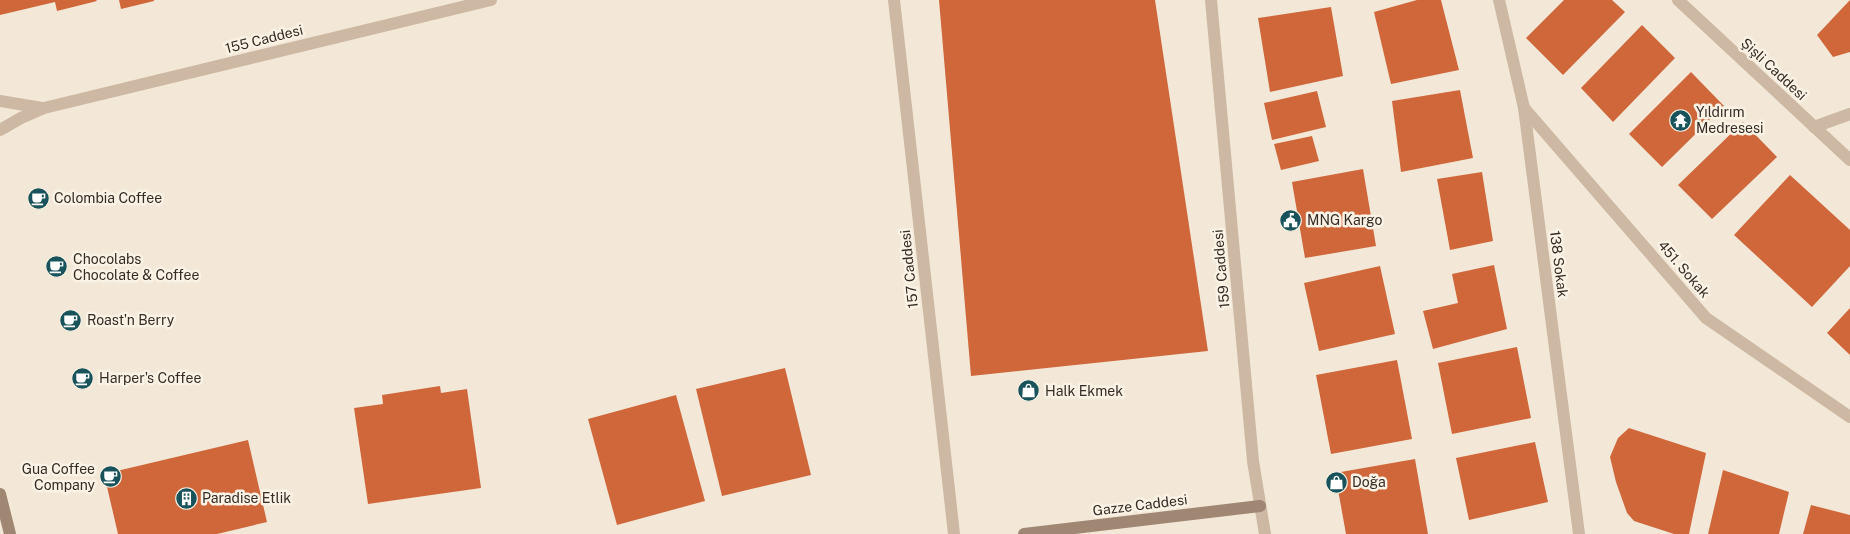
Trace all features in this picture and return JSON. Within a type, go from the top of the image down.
[{"type":"main road","points":[[0,494],[10,534]]},
{"type":"main road","name":"Gazze Caddesi","points":[[1024,534],[1260,506]]},
{"type":"street","name":"155 Caddesi","points":[[0,130],[44,108],[491,0]]},
{"type":"street","name":"157 Caddesi","points":[[894,0],[954,534]]},
{"type":"street","name":"159 Caddesi","points":[[1211,0],[1253,461],[1265,534]]},
{"type":"street","name":"138 Sokak","points":[[1499,0],[1524,108],[1578,534]]},
{"type":"street","name":"Şişli Caddesi","points":[[1678,0],[1850,160]]},
{"type":"street","name":"155 Caddesi","points":[[0,101],[19,106],[44,108]]},
{"type":"street","name":"451. Sokak","points":[[1524,108],[1706,318],[1850,417]]},
{"type":"street","points":[[1814,127],[1850,114]]},
{"type":"building","points":[[0,0],[97,1],[57,11],[55,2],[0,15]]},
{"type":"building","points":[[119,0],[154,0],[154,1],[121,9]]},
{"type":"building","points":[[939,0],[1155,0],[1208,351],[971,376]]},
{"type":"building","points":[[1417,0],[1441,0],[1459,70],[1391,84],[1374,12]]},
{"type":"building","points":[[1564,0],[1612,0],[1625,12],[1563,75],[1526,38]]},
{"type":"building","points":[[1850,0],[1850,52],[1833,57],[1817,35]]},
{"type":"building","points":[[1331,7],[1343,76],[1270,92],[1258,18]]},
{"type":"building","points":[[1642,25],[1675,58],[1613,122],[1581,88]]},
{"type":"building","points":[[1691,72],[1724,106],[1662,167],[1629,134]]},
{"type":"building","points":[[1460,90],[1473,158],[1401,172],[1392,101]]},
{"type":"building","points":[[1317,91],[1326,127],[1272,140],[1264,103]]},
{"type":"building","points":[[1743,122],[1777,157],[1712,219],[1678,185]]},
{"type":"building","points":[[1312,136],[1319,161],[1281,170],[1274,144]]},
{"type":"building","points":[[1363,169],[1376,246],[1305,258],[1292,182]]},
{"type":"building","points":[[1482,172],[1493,241],[1450,250],[1437,179]]},
{"type":"building","points":[[1790,175],[1850,230],[1850,266],[1812,307],[1734,235]]},
{"type":"building","points":[[1494,265],[1507,329],[1433,349],[1423,311],[1458,303],[1452,274]]},
{"type":"building","points":[[1380,266],[1395,334],[1319,351],[1304,283]]},
{"type":"building","points":[[1850,308],[1850,355],[1827,333]]},
{"type":"building","points":[[1517,347],[1531,418],[1452,434],[1438,363]]},
{"type":"building","points":[[1397,360],[1412,439],[1331,454],[1316,375]]},
{"type":"building","points":[[785,368],[811,475],[722,496],[696,389]]},
{"type":"building","points":[[440,386],[441,393],[467,389],[481,488],[368,504],[354,408],[383,404],[382,395]]},
{"type":"building","points":[[676,395],[705,501],[617,525],[588,419]]},
{"type":"building","points":[[1629,428],[1706,453],[1689,534],[1674,534],[1634,521],[1627,513],[1616,482],[1610,457],[1618,438]]},
{"type":"building","name":"Paradise Etlik","points":[[248,440],[267,522],[217,534],[118,534],[104,474]]},
{"type":"building","points":[[1535,442],[1548,502],[1469,520],[1456,458]]},
{"type":"building","points":[[1415,459],[1428,534],[1346,534],[1335,473]]},
{"type":"building","points":[[1723,470],[1789,492],[1779,534],[1708,534]]},
{"type":"building","points":[[1811,505],[1850,515],[1850,534],[1803,534]]},
{"type":"place","name":"Yıldırım Medresesi","points":[[1680,120]]},
{"type":"place","name":"Colombia Coffee","points":[[38,198]]},
{"type":"place","name":"MNG Kargo","points":[[1291,220]]},
{"type":"place","name":"Chocolabs Chocolate & Coffee","points":[[57,267]]},
{"type":"place","name":"Roast'n Berry","points":[[71,320]]},
{"type":"place","name":"Harper's Coffee","points":[[83,378]]},
{"type":"place","name":"Halk Ekmek","points":[[1029,391]]},
{"type":"place","name":"Gua Coffee Company","points":[[111,477]]},
{"type":"place","name":"Doğa","points":[[1336,482]]},
{"type":"place","name":"Paradise Etlik","points":[[186,498]]}]
